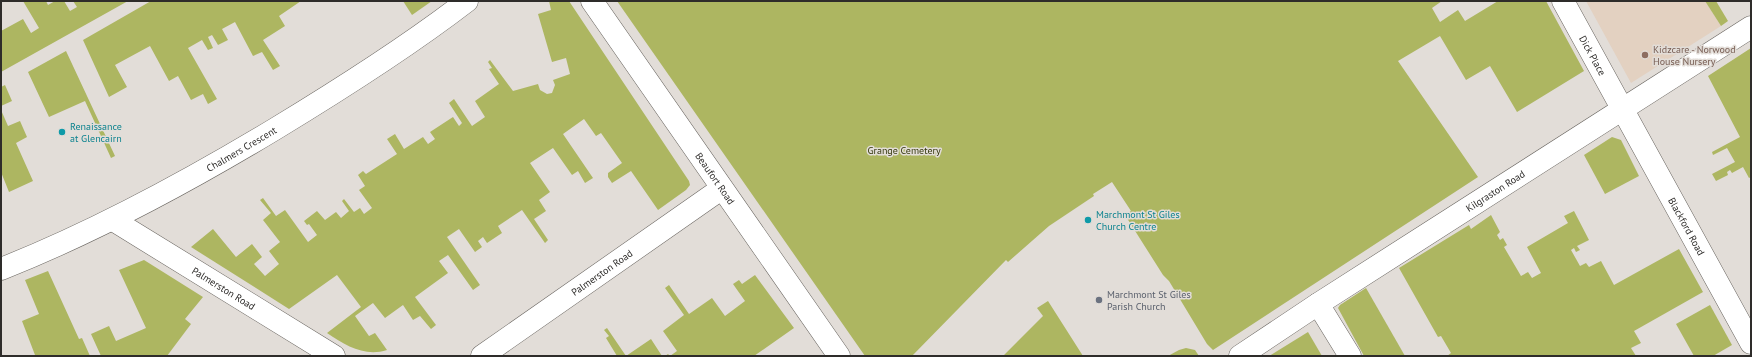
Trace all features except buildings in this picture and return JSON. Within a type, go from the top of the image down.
[{"type":"street","name":"Chalmers Crescent","points":[[1,269],[113,220],[218,163],[347,85],[467,1]]},
{"type":"street","name":"Beaufort Road","points":[[592,1],[721,189],[839,356]]},
{"type":"street","name":"Dick Place","points":[[1563,1],[1623,109]]},
{"type":"street","name":"Kilgraston Road","points":[[1240,356],[1318,304],[1751,27]]},
{"type":"street","name":"Blackford Road","points":[[1623,109],[1751,343]]},
{"type":"street","name":"Palmerston Road","points":[[482,356],[721,189]]},
{"type":"street","name":"Palmerston Road","points":[[113,220],[334,356]]},
{"type":"street","points":[[1318,304],[1350,356]]},
{"type":"shaded area","name":"Kidzcare - Norwood House Nursery","points":[[1586,1],[1705,1],[1721,26],[1631,83]]},
{"type":"green space","points":[[23,1],[46,1],[48,5],[55,1],[64,1],[70,11],[77,7],[73,1],[128,1],[1,72],[1,31],[23,19],[31,33],[39,28]]},
{"type":"green space","points":[[151,1],[301,1],[279,16],[285,26],[263,40],[280,66],[273,70],[262,52],[253,56],[235,22],[222,29],[228,40],[218,45],[212,35],[208,37],[213,48],[208,50],[202,40],[188,48],[217,99],[208,104],[203,94],[191,100],[178,76],[169,81],[150,46],[115,65],[127,87],[109,97],[83,40]]},
{"type":"green space","points":[[403,1],[432,1],[412,15]]},
{"type":"green space","points":[[549,1],[569,1],[689,181],[690,185],[686,190],[658,210],[631,171],[612,183],[608,177],[608,173],[622,163],[601,133],[596,136],[584,119],[563,134],[593,178],[585,183],[578,171],[572,175],[553,148],[530,163],[550,192],[539,200],[546,211],[534,219],[548,240],[545,243],[522,210],[498,226],[502,233],[487,243],[483,237],[478,241],[482,247],[475,252],[459,229],[447,237],[480,285],[473,290],[448,255],[439,261],[448,273],[415,297],[436,325],[431,329],[420,316],[413,320],[403,305],[385,318],[373,303],[355,316],[369,336],[375,333],[387,350],[379,352],[356,349],[327,333],[361,307],[337,275],[289,309],[191,247],[213,229],[236,257],[252,244],[262,257],[254,264],[265,276],[279,264],[269,251],[280,242],[263,220],[271,213],[260,200],[263,198],[276,216],[285,210],[308,242],[317,235],[309,224],[307,225],[304,221],[317,211],[325,220],[336,212],[341,218],[349,211],[342,201],[344,199],[354,212],[360,208],[364,214],[372,208],[359,190],[365,186],[358,175],[363,171],[366,174],[397,154],[387,139],[395,134],[404,149],[423,137],[428,144],[435,139],[430,132],[453,117],[459,126],[462,123],[449,103],[454,99],[472,126],[485,117],[475,101],[499,84],[489,69],[492,68],[488,62],[490,60],[513,91],[538,84],[540,90],[547,94],[552,93],[555,85],[553,80],[570,74],[566,58],[552,62],[538,14],[551,10]]},
{"type":"green space","name":"Grange Cemetery","points":[[617,1],[1442,1],[1432,8],[1440,22],[1458,10],[1465,21],[1498,1],[1546,1],[1584,71],[1517,112],[1490,66],[1466,80],[1440,36],[1398,61],[1478,177],[1213,350],[1207,344],[1169,281],[1163,275],[1125,215],[1131,211],[1112,182],[1049,226],[1008,262],[1006,260],[912,356],[865,356]]},
{"type":"green space","points":[[1705,1],[1716,1],[1728,21],[1721,26]]},
{"type":"green space","points":[[1751,48],[1751,177],[1749,178],[1743,167],[1732,173],[1730,170],[1727,172],[1728,175],[1716,181],[1712,174],[1735,162],[1727,148],[1713,155],[1712,152],[1740,137],[1708,76]]},
{"type":"green space","points":[[66,51],[115,156],[111,158],[85,101],[49,117],[28,72]]},
{"type":"green space","points":[[5,85],[12,101],[1,106],[1,87]]},
{"type":"green space","points":[[1,110],[8,126],[20,121],[27,137],[16,143],[33,181],[9,192],[1,172]]},
{"type":"green space","points":[[1612,137],[1621,140],[1639,176],[1605,194],[1584,155]]},
{"type":"green space","points":[[1574,211],[1589,240],[1577,246],[1580,250],[1576,252],[1574,248],[1571,250],[1580,266],[1586,263],[1589,267],[1601,261],[1614,285],[1679,249],[1703,292],[1634,331],[1641,343],[1631,348],[1636,356],[1447,356],[1451,353],[1441,336],[1438,337],[1399,268],[1469,225],[1471,229],[1491,215],[1500,232],[1497,235],[1500,240],[1503,238],[1507,245],[1504,247],[1521,276],[1528,272],[1532,278],[1541,273],[1527,247],[1568,223],[1564,216]]},
{"type":"green space","points":[[144,260],[203,297],[185,319],[191,324],[167,356],[101,356],[91,334],[109,326],[116,341],[146,328],[119,270]]},
{"type":"green space","points":[[48,271],[79,339],[82,338],[90,356],[33,356],[35,355],[22,321],[39,314],[25,280]]},
{"type":"green space","points":[[755,275],[794,328],[754,356],[670,356],[677,351],[663,331],[684,315],[665,288],[669,285],[689,314],[712,298],[725,316],[745,301],[733,284],[739,280],[742,284]]},
{"type":"green space","points":[[1366,288],[1405,356],[1364,356],[1338,308],[1340,305]]},
{"type":"green space","points":[[1048,301],[1083,356],[1003,356],[1043,316],[1037,308]]},
{"type":"green space","points":[[1710,305],[1732,345],[1713,356],[1694,356],[1676,324]]},
{"type":"green space","points":[[607,328],[626,356],[617,356],[606,338],[609,336],[604,330]]},
{"type":"green space","points":[[1308,332],[1322,356],[1269,356]]},
{"type":"green space","points":[[651,339],[662,356],[626,356]]},
{"type":"green space","points":[[1186,348],[1195,350],[1199,356],[1168,356],[1179,350]]},
{"type":"place","name":"Kidzcare - Norwood House Nursery","points":[[1645,55]]},
{"type":"place","name":"Renaissance at Glencairn","points":[[62,132]]},
{"type":"place","name":"Marchmont St Giles Church Centre","points":[[1088,220]]},
{"type":"place","name":"Marchmont St Giles Parish Church","points":[[1099,300]]}]
